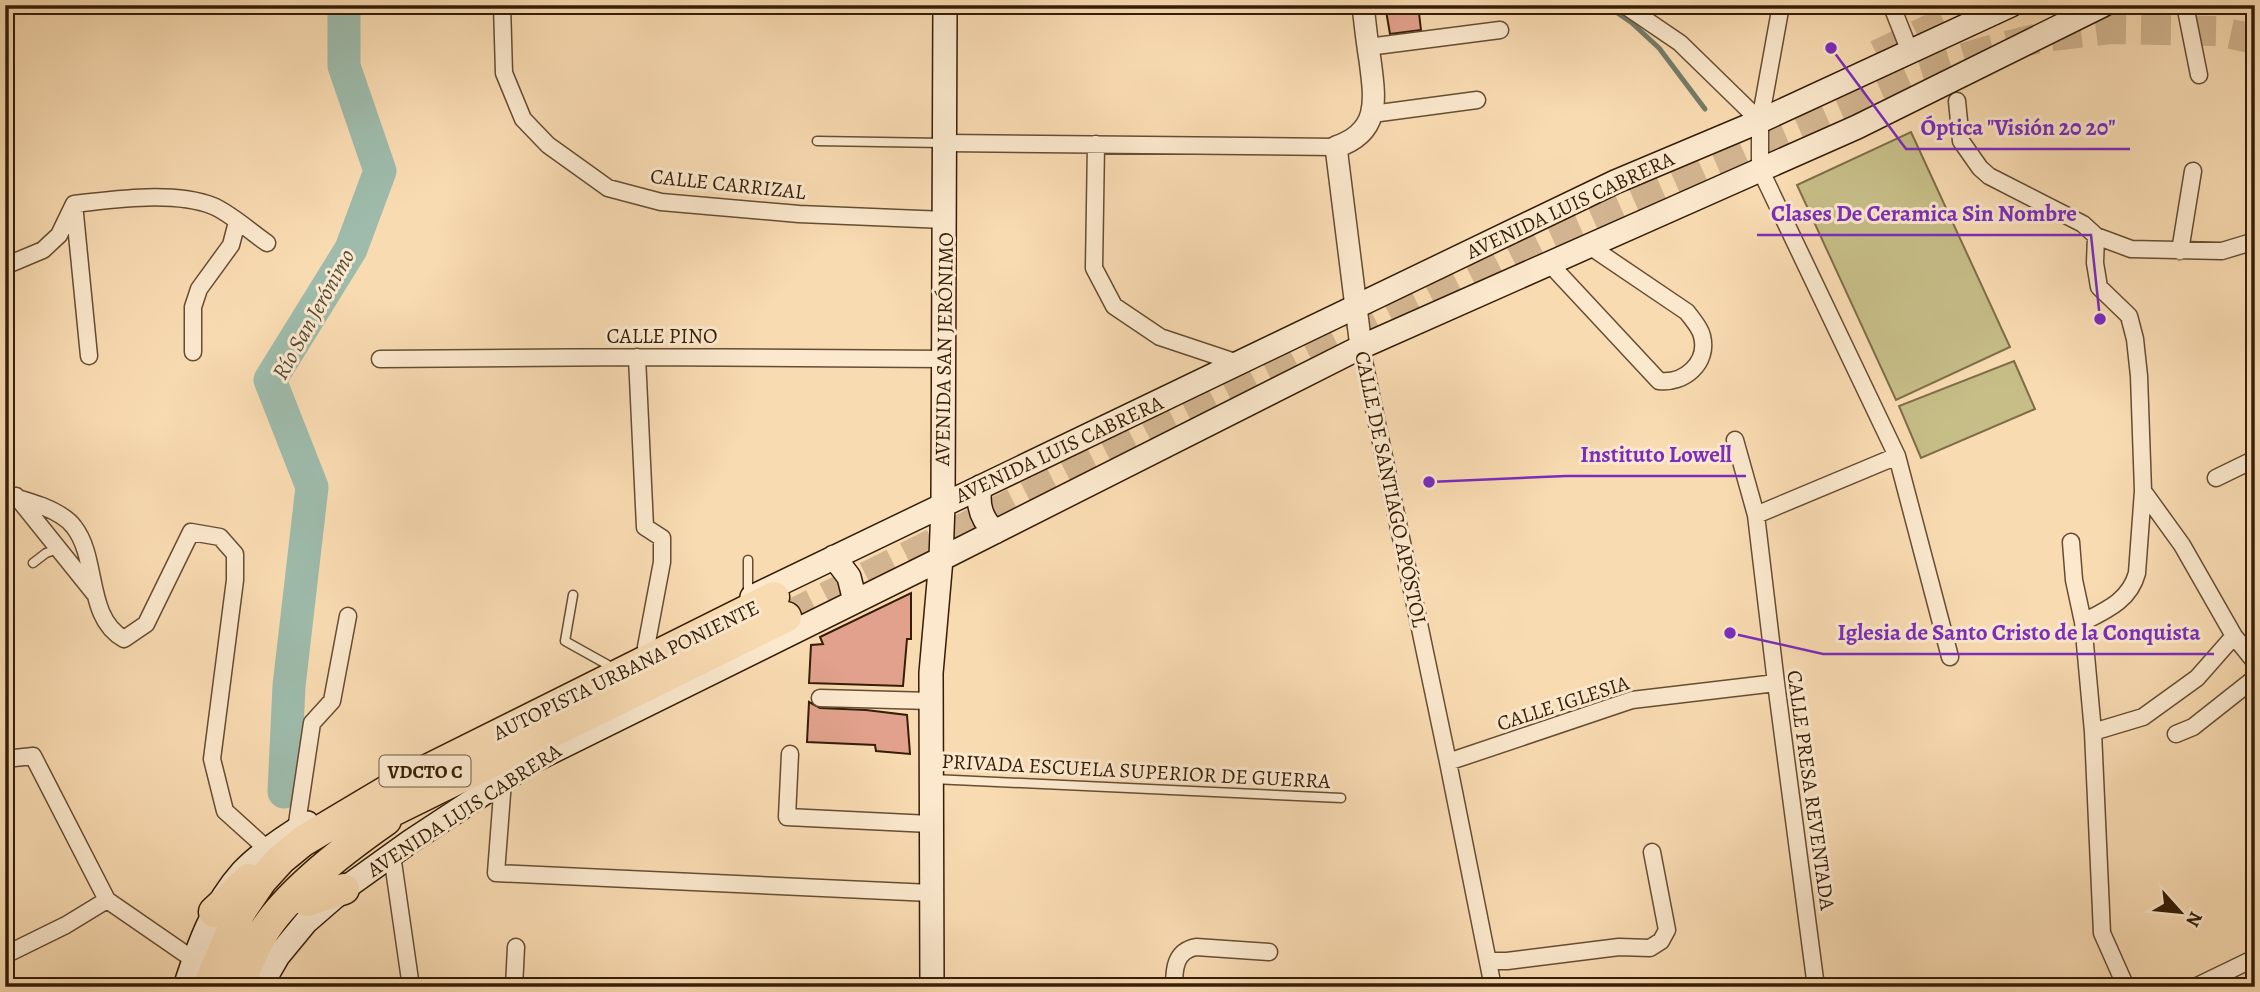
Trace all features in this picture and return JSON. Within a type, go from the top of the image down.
[{"type":"highway","name":"AUTOPISTA URBANA PONIENTE","points":[[226,987],[261,913],[275,892],[294,872],[330,843],[412,802],[770,604]]},
{"type":"highway","name":"AUTOPISTA URBANA PONIENTE","points":[[208,987],[240,912],[300,836],[397,785],[770,604]]},
{"type":"highway","points":[[238,987],[267,926],[317,873],[412,802]]},
{"type":"highway","points":[[214,912],[300,836]]},
{"type":"highway","points":[[250,987],[268,954],[307,901],[362,837]]},
{"type":"highway","points":[[307,901],[344,889]]},
{"type":"main road","name":"AVENIDA SAN JERÓNIMO","points":[[932,987],[931,673],[943,504],[945,5]]},
{"type":"main road","name":"AVENIDA LUIS CABRERA","points":[[184,987],[214,912],[241,873],[267,849],[300,836],[342,802],[469,732],[646,647],[770,604],[834,557],[1356,304],[1615,182],[1760,121],[2011,5]]},
{"type":"main road","name":"AVENIDA LUIS CABRERA","points":[[260,987],[278,956],[306,922],[344,889],[545,755],[1361,347],[1857,127],[2103,5]]},
{"type":"main road","points":[[980,487],[981,512],[984,520],[995,532]]},
{"type":"main road","points":[[834,557],[849,577],[855,601]]},
{"type":"street","name":"CALLE CARRIZAL","points":[[502,5],[504,73],[523,119],[548,145],[608,188],[661,202],[799,214],[945,220]]},
{"type":"street","points":[[946,143],[1336,147],[1351,142],[1364,130],[1372,114],[1375,96],[1363,5]]},
{"type":"street","points":[[1624,5],[1680,43],[1760,121]]},
{"type":"street","points":[[1781,5],[1760,121],[1760,169],[1897,456],[1950,657]]},
{"type":"street","points":[[1895,5],[1894,9],[1910,52]]},
{"type":"street","points":[[2185,5],[2199,75]]},
{"type":"street","points":[[1368,47],[1500,30]]},
{"type":"street","points":[[1372,114],[1477,100]]},
{"type":"street","points":[[1957,101],[1961,141],[1989,176],[2084,224],[2096,236],[2131,249],[2180,251],[2222,251],[2255,241]]},
{"type":"street","points":[[1096,144],[1094,268],[1114,306],[1160,337],[1238,363]]},
{"type":"street","name":"CALLE DE SANTIAGO APÓSTOL","points":[[1336,147],[1361,347],[1493,987]]},
{"type":"street","points":[[2180,251],[2193,171]]},
{"type":"street","points":[[74,204],[120,198],[185,200],[215,207],[267,243]]},
{"type":"street","points":[[5,267],[43,250],[59,235],[74,204]]},
{"type":"street","points":[[74,204],[89,356]]},
{"type":"street","points":[[193,352],[193,307],[199,289],[232,245],[237,222]]},
{"type":"street","points":[[2083,622],[2110,608],[2134,586],[2143,491],[2135,339],[2129,316],[2099,287],[2095,263],[2096,236]]},
{"type":"street","points":[[1549,263],[1659,382],[1670,383],[1695,369],[1702,352],[1702,336],[1687,312],[1588,246]]},
{"type":"street","points":[[637,357],[645,527],[662,538],[662,562],[646,647]]},
{"type":"street","name":"CALLE PINO","points":[[380,359],[944,359]]},
{"type":"street","name":"CALLE PRESA REVENTADA","points":[[1735,440],[1756,515],[1816,987]]},
{"type":"street","points":[[1756,515],[1897,456]]},
{"type":"street","points":[[2216,478],[2255,459]]},
{"type":"street","points":[[2143,491],[2182,545],[2234,636],[2255,662]]},
{"type":"street","points":[[11,496],[95,595]]},
{"type":"street","points":[[11,496],[52,510],[74,525],[89,554],[95,595],[104,617],[114,633],[124,639],[146,624],[191,532],[220,537],[234,554],[235,580],[212,759],[225,811],[267,849]]},
{"type":"street","points":[[2071,542],[2074,580],[2083,622],[2093,732],[2102,933],[2126,987]]},
{"type":"street","points":[[300,836],[312,723],[332,701],[348,616]]},
{"type":"street","points":[[2093,732],[2143,717],[2197,678],[2234,636]]},
{"type":"street","points":[[2176,734],[2193,727],[2255,678]]},
{"type":"street","name":"CALLE IGLESIA","points":[[1448,762],[1632,700],[1776,683]]},
{"type":"street","points":[[820,698],[931,701]]},
{"type":"street","points":[[790,754],[787,817],[930,824]]},
{"type":"street","points":[[5,760],[33,756],[107,900],[194,960]]},
{"type":"street","points":[[503,781],[496,873],[931,892]]},
{"type":"street","points":[[1488,961],[1619,947],[1650,948],[1661,941],[1667,930],[1652,852]]},
{"type":"street","points":[[392,855],[411,987]]},
{"type":"street","points":[[5,955],[66,925],[107,900]]},
{"type":"street","points":[[514,987],[516,947]]},
{"type":"street","points":[[1174,987],[1174,967],[1186,949],[1196,947],[1269,952]]},
{"type":"street","points":[[2195,987],[2255,958]]},
{"type":"lane","points":[[817,141],[946,143]]},
{"type":"lane","points":[[33,563],[46,553],[58,550]]},
{"type":"lane","points":[[748,560],[770,604]]},
{"type":"lane","points":[[573,595],[565,641],[608,665]]},
{"type":"lane","name":"PRIVADA ESCUELA SUPERIOR DE GUERRA","points":[[930,779],[1341,798]]},
{"type":"shaded area","points":[[1911,132],[2010,347],[1896,400],[1797,185]]},
{"type":"shaded area","points":[[2014,361],[2035,409],[1921,458],[1899,406]]},
{"type":"building","points":[[1385,5],[1418,5],[1421,30],[1390,34]]},
{"type":"building","points":[[911,593],[911,639],[907,639],[903,686],[809,683],[811,645],[823,644],[820,637]]},
{"type":"building","points":[[809,702],[820,708],[907,715],[910,754],[876,751],[875,745],[807,742]]},
{"type":"waterway","name":"Río San Jerónimo","points":[[284,792],[289,686],[312,487],[270,380],[351,249],[380,171],[344,66],[344,5]]},
{"type":"waterway","points":[[1606,5],[1632,23],[1659,48],[1705,109]]},
{"type":"tunnel","points":[[1877,55],[1949,20],[1988,5]]},
{"type":"tunnel","points":[[786,617],[1547,236],[1921,71],[2043,37],[2111,29],[2217,31],[2255,39]]},
{"type":"place","name":"Óptica \"Visión 20 20\"","points":[[1831,48]]},
{"type":"place","name":"Clases De Ceramica Sin Nombre","points":[[2100,319]]},
{"type":"place","name":"Instituto Lowell","points":[[1429,482]]},
{"type":"place","name":"Iglesia de Santo Cristo de la Conquista","points":[[1730,633]]}]
